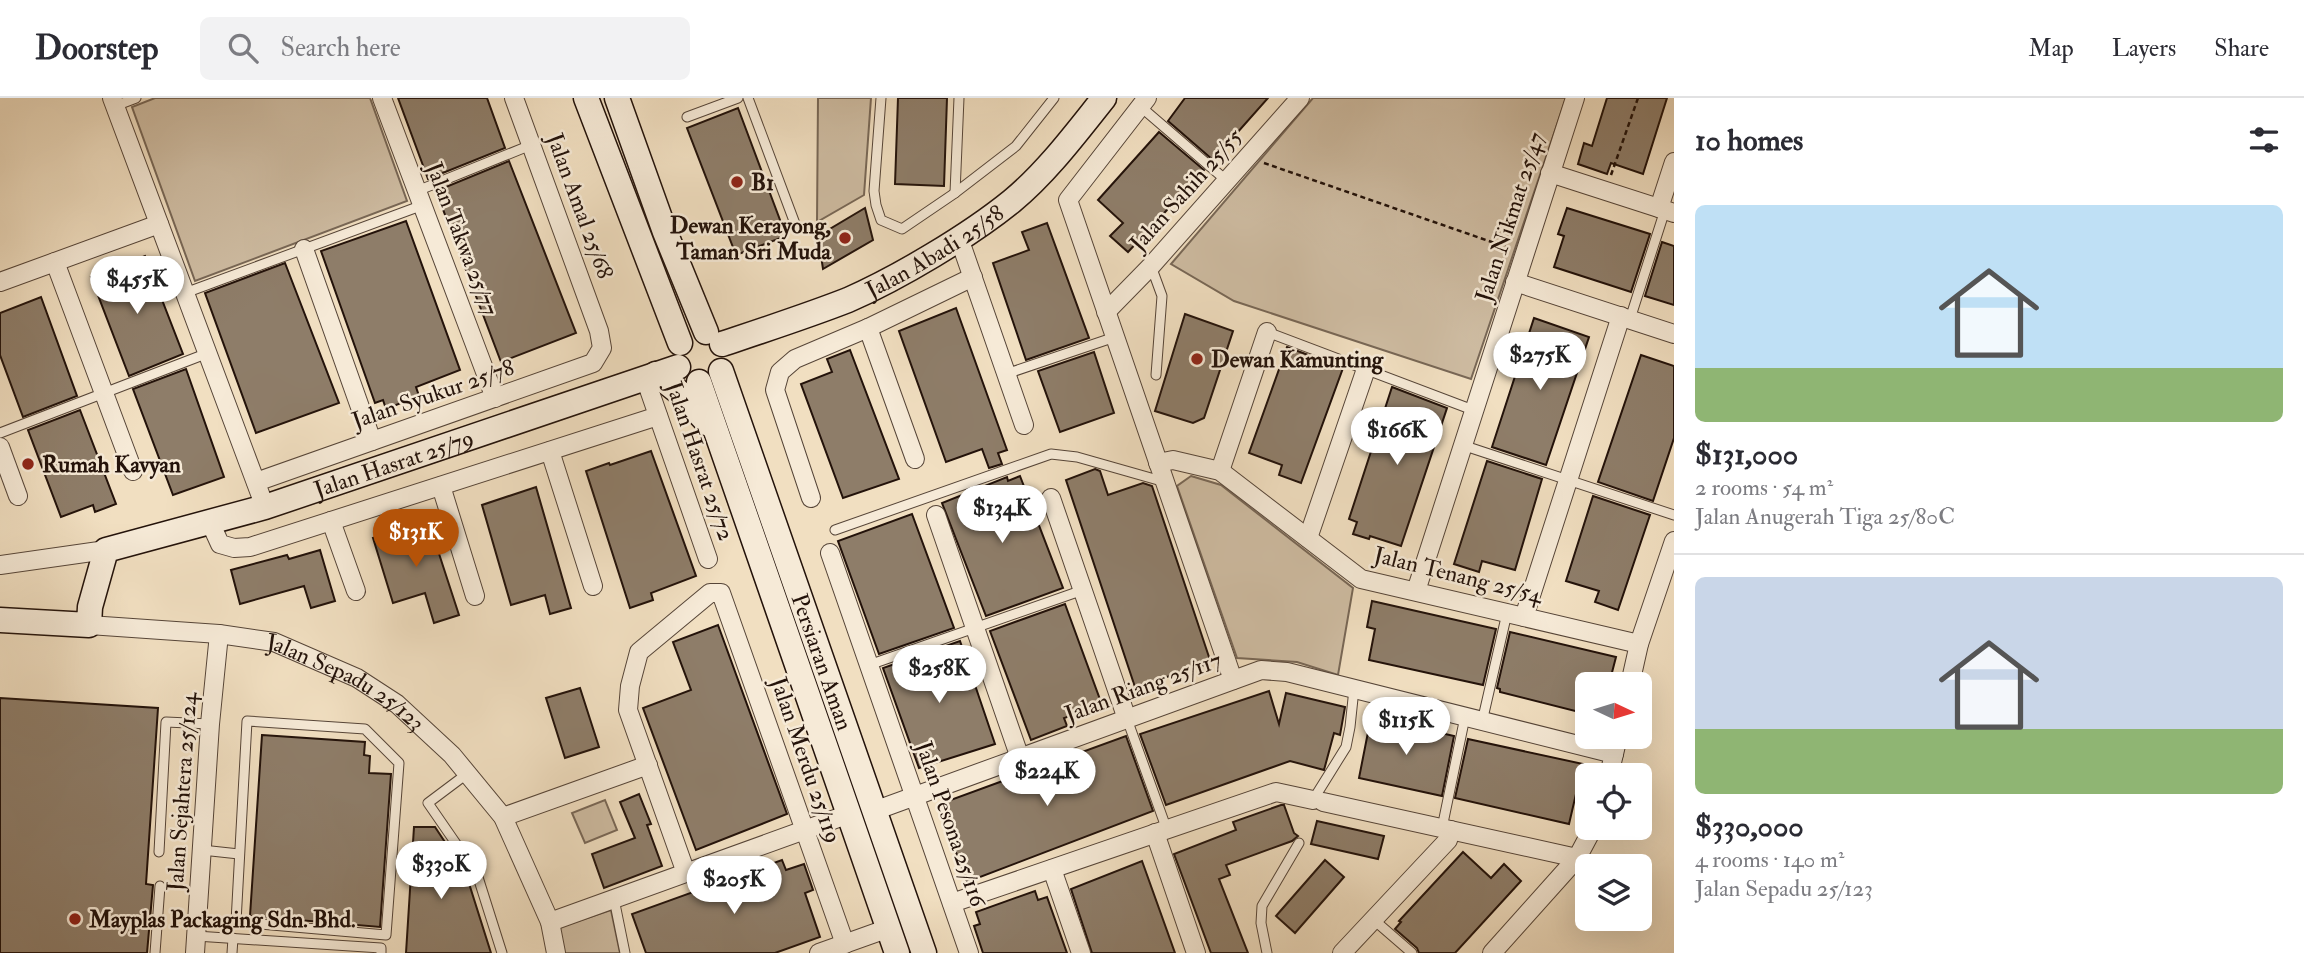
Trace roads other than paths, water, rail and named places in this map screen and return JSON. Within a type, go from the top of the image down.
[{"type":"street","name":"Jalan Takwa 25/77","points":[[382,98],[495,398]]},
{"type":"street","name":"Jalan Amal 25/68","points":[[513,98],[600,331]]},
{"type":"street","points":[[586,98],[641,246],[664,365],[716,433]]},
{"type":"street","points":[[617,98],[695,305],[725,338]]},
{"type":"street","name":"Jalan Abadi 25/58","points":[[664,365],[691,334],[725,338],[849,299],[959,238],[1013,200],[1063,148],[1104,98]]},
{"type":"street","name":"Jalan Sahih 25/55","points":[[1106,312],[1151,266],[1300,98]]},
{"type":"street","name":"Jalan Nikmat 25/47","points":[[1416,591],[1575,98]]},
{"type":"street","points":[[114,102],[265,507]]},
{"type":"street","points":[[1144,103],[1068,200],[1233,680]]},
{"type":"street","points":[[1550,173],[1666,211],[1674,162]]},
{"type":"street","points":[[0,282],[159,224]]},
{"type":"street","points":[[641,246],[650,256],[659,256],[663,252],[666,232]]},
{"type":"street","points":[[959,238],[1024,425]]},
{"type":"street","points":[[304,249],[372,441]]},
{"type":"street","points":[[55,262],[132,471]]},
{"type":"street","points":[[811,498],[775,390],[780,372],[795,359],[867,328],[972,277]]},
{"type":"street","points":[[1515,282],[1674,334]]},
{"type":"street","points":[[664,365],[686,377],[710,377],[725,358],[725,338],[695,305]]},
{"type":"street","points":[[1516,615],[1568,480],[1625,318]]},
{"type":"street","points":[[867,328],[915,459]]},
{"type":"street","name":"Jalan Syukur 25/78","points":[[256,482],[593,363],[602,348],[600,331]]},
{"type":"street","points":[[1220,471],[1267,332]]},
{"type":"street","name":"Jalan Hasrat 25/72","points":[[664,365],[658,416],[708,559]]},
{"type":"street","name":"Jalan Hasrat 25/79","points":[[0,565],[106,551],[265,507],[664,365]]},
{"type":"street","points":[[1308,538],[1366,369]]},
{"type":"street","name":"Persiaran Aman","points":[[710,377],[716,433],[897,953]]},
{"type":"street","name":"Persiaran Aman","points":[[710,377],[826,671],[924,953]]},
{"type":"street","points":[[210,522],[220,544],[234,548],[250,547],[658,416]]},
{"type":"street","points":[[0,447],[18,496]]},
{"type":"street","points":[[550,451],[593,586]]},
{"type":"street","name":"Jalan Tenang 25/54","points":[[1158,463],[1173,460],[1220,471],[1361,579],[1639,643]]},
{"type":"street","points":[[442,485],[475,596]]},
{"type":"street","points":[[1051,498],[1127,719]]},
{"type":"street","points":[[936,515],[1020,758]]},
{"type":"street","points":[[331,521],[356,590]]},
{"type":"street","points":[[1633,672],[1639,643],[1674,541]]},
{"type":"street","points":[[89,625],[90,607],[106,551]]},
{"type":"street","name":"Jalan Pesona 25/116","points":[[831,553],[970,953]]},
{"type":"street","name":"Jalan Merdu 25/119","points":[[648,765],[628,710],[630,686],[639,652],[710,593],[721,593],[845,944]]},
{"type":"street","name":"Jalan Sepadu 25/123","points":[[0,620],[219,634],[274,642],[357,678],[397,704],[452,755],[503,817],[550,922],[556,953]]},
{"type":"street","name":"Jalan Sejahtera 25/124","points":[[196,944],[210,724],[219,634]]},
{"type":"street","name":"Jalan Riang 25/117","points":[[874,811],[1261,670],[1287,672],[1474,720],[1575,738]]},
{"type":"street","points":[[802,680],[826,671]]},
{"type":"street","points":[[503,817],[648,765],[686,873]]},
{"type":"street","points":[[952,904],[1276,792],[1575,858]]},
{"type":"street","points":[[550,922],[849,814]]},
{"type":"street","points":[[1342,953],[1448,840],[1446,829]]},
{"type":"street","points":[[1161,832],[1196,953]]},
{"type":"street","points":[[1492,953],[1575,860]]},
{"type":"street","points":[[1052,869],[1081,953]]},
{"type":"street","points":[[819,953],[888,928]]},
{"type":"lane","points":[[114,102],[136,98]]},
{"type":"lane","points":[[687,117],[738,98]]},
{"type":"lane","points":[[748,98],[797,229]]},
{"type":"lane","points":[[881,98],[874,191],[881,220],[902,229],[1016,146],[1054,98]]},
{"type":"lane","points":[[955,193],[959,98]]},
{"type":"lane","points":[[1144,103],[1227,181]]},
{"type":"lane","points":[[185,293],[304,249],[531,145]]},
{"type":"lane","points":[[1625,318],[1666,211]]},
{"type":"lane","points":[[1151,266],[1162,296],[1156,375]]},
{"type":"lane","points":[[1267,332],[1474,410]]},
{"type":"lane","points":[[1006,374],[1115,337]]},
{"type":"lane","points":[[0,433],[208,353]]},
{"type":"lane","points":[[1462,445],[1674,515]]},
{"type":"lane","points":[[835,530],[1051,454],[1077,457],[1165,482]]},
{"type":"lane","points":[[869,665],[1083,590]]},
{"type":"lane","points":[[1446,829],[1474,720],[1516,615]]},
{"type":"lane","points":[[1318,801],[1346,747],[1354,689]]},
{"type":"lane","points":[[1127,719],[1161,832]]},
{"type":"lane","points":[[247,721],[365,729],[399,762],[386,935],[236,922],[239,854],[247,721]]},
{"type":"lane","points":[[159,852],[166,722],[210,724]]},
{"type":"lane","points":[[468,773],[428,803],[477,874],[502,953]]},
{"type":"lane","points":[[1267,953],[1261,923],[1262,906],[1299,843]]},
{"type":"lane","points":[[202,850],[239,854]]},
{"type":"lane","points":[[155,953],[160,886]]},
{"type":"lane","points":[[614,898],[625,953]]},
{"type":"lane","points":[[1374,920],[1412,953]]},
{"type":"lane","points":[[196,944],[233,938],[382,948],[381,953]]},
{"type":"lane","points":[[232,953],[233,938]]},
{"type":"place","name":"B1","points":[[737,182]]},
{"type":"place","name":"Dewan Kerayong, Taman Sri Muda","points":[[845,238]]},
{"type":"place","name":"Dewan Kamunting","points":[[1197,359]]},
{"type":"place","name":"Rumah Kavyan","points":[[28,464]]},
{"type":"place","name":"Mayplas Packaging Sdn. Bhd.","points":[[75,919]]}]
